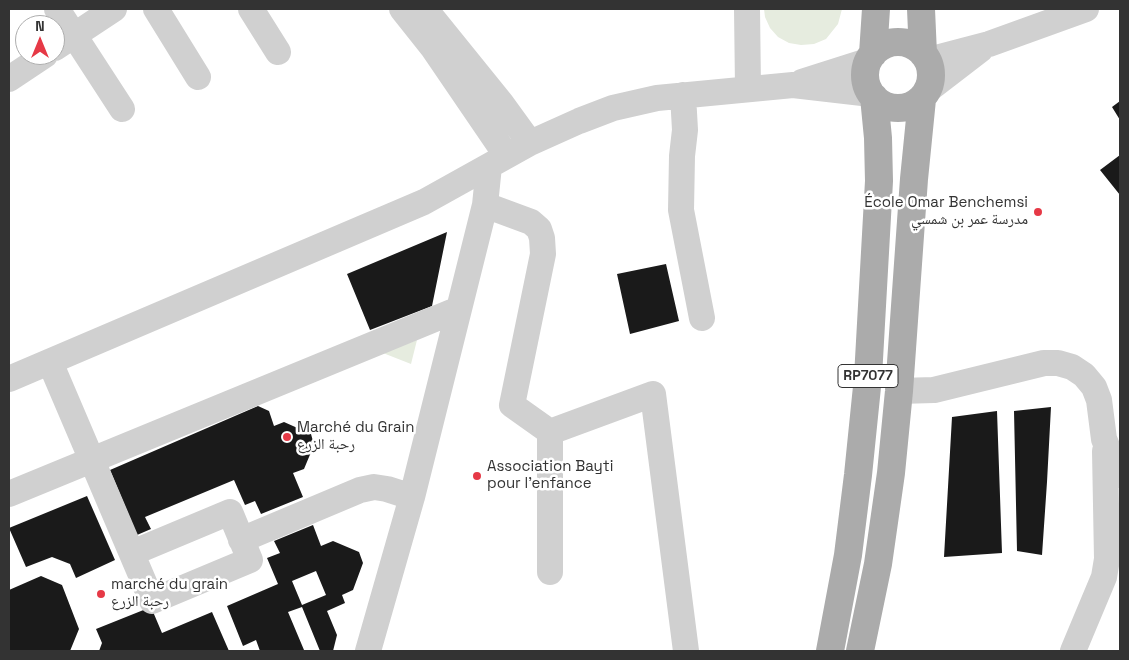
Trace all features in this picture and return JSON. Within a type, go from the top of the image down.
[{"type":"main road","name":"RP7077","points":[[830,651],[849,546],[868,377],[879,181],[878,138],[872,96],[865,78],[871,58],[876,9]]},
{"type":"main road","name":"RP7077","points":[[860,651],[878,564],[891,473],[899,391],[914,179],[925,95],[932,75],[926,57],[921,9]]},
{"type":"main road","points":[[871,58],[882,47],[892,43],[904,43],[915,47],[926,57]]},
{"type":"main road","points":[[872,96],[882,104],[898,108],[913,105],[925,95]]},
{"type":"street","points":[[114,9],[65,42],[122,109]]},
{"type":"street","points":[[156,9],[198,77]]},
{"type":"street","points":[[251,9],[278,52]]},
{"type":"street","points":[[368,651],[412,496],[497,161],[433,48],[402,9]]},
{"type":"street","points":[[425,9],[501,103],[530,143]]},
{"type":"street","points":[[747,9],[748,88]]},
{"type":"street","points":[[926,57],[989,44],[1086,9]]},
{"type":"street","points":[[925,95],[989,44]]},
{"type":"street","points":[[9,379],[424,202],[530,143],[613,108],[657,98],[793,84],[871,58]]},
{"type":"street","points":[[9,79],[30,65]]},
{"type":"street","points":[[793,84],[872,96]]},
{"type":"street","points":[[683,95],[685,130],[682,156],[681,210],[702,318]]},
{"type":"street","points":[[486,206],[531,222],[539,229],[542,238],[543,254],[512,405],[550,432]]},
{"type":"street","points":[[9,494],[459,309]]},
{"type":"street","points":[[50,362],[152,601],[250,560],[230,512],[132,554]]},
{"type":"street","points":[[899,391],[934,390],[1044,363],[1058,363],[1072,367],[1084,375],[1094,387],[1099,400],[1104,439],[1107,559],[1104,577],[1073,651]]},
{"type":"street","points":[[550,432],[653,394],[686,651]]},
{"type":"street","points":[[550,432],[550,572]]},
{"type":"street","points":[[1104,439],[1120,475]]},
{"type":"street","points":[[241,540],[360,490],[374,487],[412,496]]},
{"type":"shaded area","points":[[764,9],[842,9],[838,24],[826,39],[814,44],[801,45],[789,43],[778,37],[770,28]]},
{"type":"shaded area","points":[[417,340],[411,364],[383,353]]},
{"type":"building","points":[[1120,101],[1120,120],[1112,107]]},
{"type":"building","points":[[1120,155],[1120,195],[1100,170]]},
{"type":"building","points":[[447,232],[432,306],[370,330],[347,274]]},
{"type":"building","points":[[666,264],[679,321],[630,334],[617,274]]},
{"type":"building","points":[[258,406],[269,411],[274,426],[284,422],[311,434],[314,445],[304,469],[293,473],[303,497],[261,514],[255,501],[245,505],[234,480],[145,517],[151,529],[137,535],[110,470]]},
{"type":"building","points":[[1051,407],[1042,555],[1017,551],[1014,411]]},
{"type":"building","points":[[997,411],[1002,553],[944,557],[952,417]]},
{"type":"building","points":[[87,496],[115,560],[76,578],[70,564],[52,557],[26,567],[9,528]]},
{"type":"building","points":[[313,525],[321,546],[333,541],[359,552],[363,563],[353,590],[342,595],[345,603],[327,611],[337,635],[333,651],[320,651],[302,607],[288,612],[304,650],[260,651],[256,640],[243,646],[227,606],[278,584],[267,558],[280,553],[274,541]],"holes":[[[316,571],[326,595],[302,605],[292,581]]]},
{"type":"building","points":[[41,576],[62,585],[79,629],[70,651],[9,651],[9,590]]},
{"type":"building","points":[[151,607],[162,633],[212,612],[229,651],[99,651],[102,643],[96,629]]},
{"type":"place","name":"École Omar Benchemsi مدرسة عمر بن شمسي","points":[[1038,212]]},
{"type":"place","name":"Marché du Grain رحبة الزرع","points":[[287,437]]},
{"type":"place","name":"Association Bayti pour l'enfance","points":[[477,476]]},
{"type":"place","name":"marché du grain رحبة الزرع","points":[[101,594]]}]
